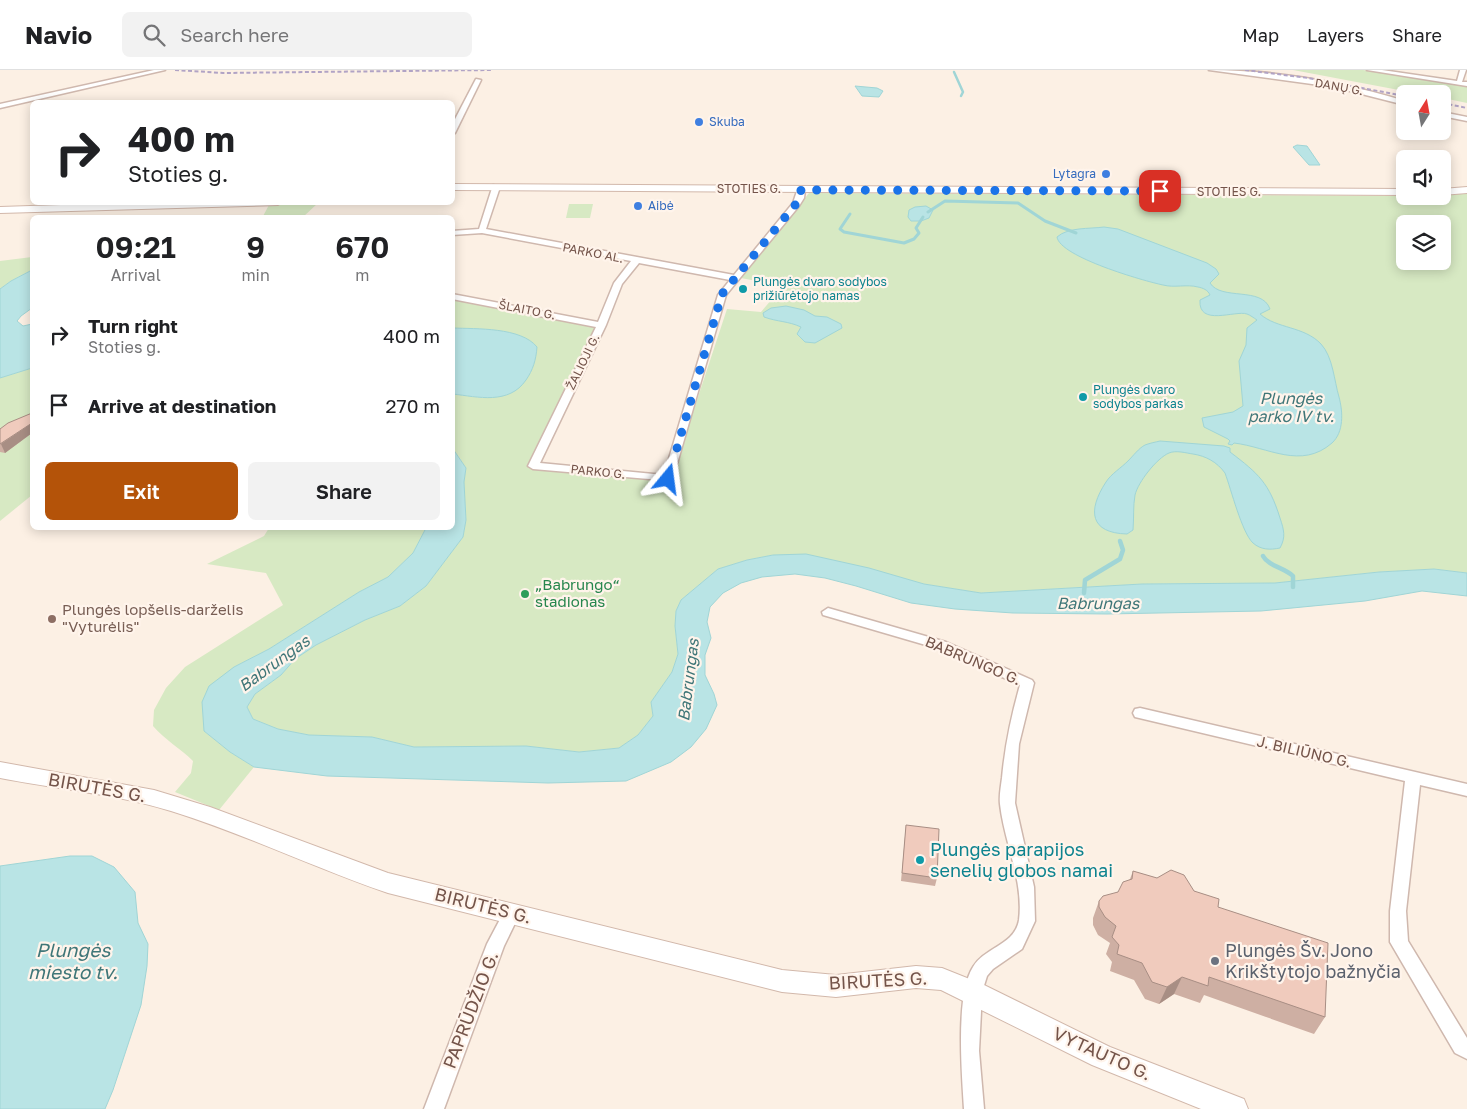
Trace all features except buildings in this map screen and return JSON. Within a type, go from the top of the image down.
[{"type":"main road","name":"STOTIES G.","points":[[455,187],[1396,192]]},
{"type":"main road","points":[[1451,191],[1467,190]]},
{"type":"main road","points":[[0,210],[174,205]]},
{"type":"main road","name":"BIRUTĖS G.","points":[[0,770],[140,795],[173,803],[355,873],[388,883],[782,981],[836,986],[926,976],[942,979],[974,992]]},
{"type":"main road","name":"VYTAUTO G.","points":[[974,992],[1101,1056],[1234,1109]]},
{"type":"street","points":[[0,106],[162,70]]},
{"type":"street","name":"DANŲ G.","points":[[1212,70],[1325,84],[1381,95],[1396,100]]},
{"type":"street","points":[[1370,70],[1467,84]]},
{"type":"street","points":[[1459,82],[1463,70]]},
{"type":"street","points":[[455,127],[478,80]]},
{"type":"street","points":[[1451,116],[1467,119]]},
{"type":"street","points":[[482,231],[496,187]]},
{"type":"street","name":"PARKO G.","points":[[533,466],[668,479],[722,294],[796,204],[800,198],[801,190]]},
{"type":"street","name":"PARKO AL.","points":[[455,233],[482,231],[734,278]]},
{"type":"street","name":"ŽALIOJI G.","points":[[533,466],[601,325],[618,283],[636,261]]},
{"type":"street","name":"ŠLAITO G.","points":[[455,297],[601,325]]},
{"type":"street","name":"BABRUNGO G.","points":[[828,612],[941,645],[1027,684],[1012,744],[1007,803],[1026,887],[1027,921],[1016,944],[987,963],[979,972],[974,992]]},
{"type":"street","name":"J. BILIŪNO G.","points":[[1140,713],[1413,779],[1467,790]]},
{"type":"street","points":[[1413,779],[1398,911],[1399,942],[1462,1048],[1467,1050]]},
{"type":"street","name":"PAPRŪDŽIO G.","points":[[434,1109],[496,944],[512,913]]},
{"type":"street","points":[[974,992],[970,1051],[974,1109]]},
{"type":"green space","points":[[1293,70],[1363,70],[1467,84],[1467,103],[1451,100],[1451,85],[1396,85],[1396,89]]},
{"type":"green space","name":"Plungės dvaro sodybos parkas","points":[[809,193],[1396,196],[1396,205],[1451,205],[1451,195],[1467,193],[1467,573],[1434,569],[1379,572],[1275,583],[1142,584],[981,593],[773,555],[747,560],[718,569],[681,600],[676,611],[675,626],[678,654],[672,672],[651,702],[653,716],[638,735],[619,748],[579,752],[526,746],[414,747],[372,737],[309,735],[278,729],[253,719],[247,707],[255,694],[281,675],[295,659],[316,645],[365,620],[400,606],[426,586],[463,537],[466,520],[464,482],[466,468],[455,452],[455,394],[484,398],[516,335],[495,331],[455,328],[455,297],[601,325],[530,466],[670,482],[727,309],[761,312],[783,286],[741,278]]},
{"type":"green space","points":[[569,204],[593,204],[590,218],[566,218]]},
{"type":"green space","points":[[269,205],[316,205],[305,215],[264,215]]},
{"type":"green space","points":[[30,257],[30,271],[0,289],[0,261]]},
{"type":"green space","points":[[30,369],[30,497],[0,521],[0,378]]},
{"type":"green space","points":[[268,530],[425,530],[413,553],[388,577],[359,592],[269,649],[234,667],[204,731],[230,752],[254,767],[219,810],[175,792],[191,773],[193,761],[162,736],[153,726],[154,710],[166,688],[185,667],[283,605],[266,573],[207,564],[264,536]]},
{"type":"water","points":[[855,86],[877,88],[883,91],[879,97],[862,96]]},
{"type":"water","points":[[1297,145],[1307,146],[1320,165],[1309,165],[1293,147]]},
{"type":"water","points":[[926,206],[933,210],[929,218],[921,221],[911,221],[908,217],[909,210],[915,207]]},
{"type":"water","name":"Plungės parko IV tv.","points":[[1104,227],[1118,229],[1207,263],[1216,269],[1219,274],[1210,283],[1215,288],[1259,298],[1266,302],[1270,309],[1260,314],[1274,322],[1307,334],[1321,344],[1331,362],[1341,409],[1341,428],[1332,443],[1320,451],[1308,455],[1284,455],[1247,445],[1228,444],[1230,441],[1228,439],[1204,427],[1202,418],[1233,412],[1243,406],[1239,361],[1246,345],[1247,328],[1257,320],[1241,313],[1218,316],[1205,313],[1201,308],[1200,300],[1210,295],[1200,287],[1163,285],[1104,267],[1072,252],[1062,245],[1057,237],[1073,230]]},
{"type":"water","points":[[30,271],[30,309],[17,321],[23,326],[30,324],[30,369],[0,378],[0,289]]},
{"type":"water","points":[[786,306],[804,310],[815,316],[827,317],[841,324],[842,328],[815,343],[805,342],[797,334],[801,327],[764,317],[763,313],[771,308]]},
{"type":"water","points":[[455,328],[509,332],[530,340],[537,347],[531,372],[519,388],[502,396],[483,397],[455,394]]},
{"type":"water","points":[[1160,441],[1230,448],[1230,452],[1256,473],[1272,496],[1283,530],[1284,537],[1280,548],[1262,548],[1253,543],[1249,538],[1241,521],[1225,473],[1218,466],[1202,456],[1181,452],[1172,452],[1164,456],[1144,477],[1135,495],[1133,530],[1127,534],[1115,533],[1105,530],[1099,525],[1095,511],[1096,502],[1108,479],[1143,446]]},
{"type":"water","name":"Babrungas","points":[[455,452],[466,468],[464,482],[466,520],[463,537],[426,586],[400,606],[365,620],[316,645],[295,659],[281,675],[255,694],[247,707],[253,719],[278,729],[309,735],[372,737],[414,747],[526,746],[579,752],[619,748],[638,735],[653,716],[651,702],[672,672],[678,654],[675,626],[676,611],[681,600],[718,569],[747,560],[773,555],[806,554],[869,568],[924,584],[981,593],[1142,584],[1275,583],[1379,572],[1434,569],[1467,573],[1467,596],[1422,591],[1365,601],[1261,611],[1107,614],[1013,613],[955,609],[911,603],[825,578],[795,574],[762,577],[741,583],[723,593],[710,607],[707,622],[711,638],[705,655],[705,675],[717,705],[706,729],[691,747],[671,762],[626,781],[548,783],[327,776],[254,767],[230,752],[204,731],[202,702],[209,686],[234,667],[269,649],[359,592],[388,577],[413,553],[425,530],[455,530]]},
{"type":"water","name":"Plungės miesto tv.","points":[[70,856],[92,856],[114,867],[135,892],[138,923],[148,944],[147,966],[141,1005],[105,1109],[0,1109],[0,866]]},
{"type":"waterway","points":[[954,72],[963,92],[961,96]]},
{"type":"waterway","points":[[928,212],[945,201],[1018,203],[1045,221],[1076,233]]},
{"type":"waterway","points":[[850,214],[840,229],[844,232],[904,243],[914,239],[919,233],[916,228],[923,217]]},
{"type":"waterway","name":"Babrungas","points":[[1084,593],[1085,580],[1120,559],[1123,550],[1120,541]]},
{"type":"waterway","points":[[1263,556],[1269,562],[1293,576],[1293,587]]},
{"type":"railway","points":[[175,70],[223,73],[492,70]]},
{"type":"railway","points":[[1245,70],[1308,78],[1396,94]]},
{"type":"railway","points":[[1451,105],[1467,108]]},
{"type":"place","name":"Skuba","points":[[699,122]]},
{"type":"place","name":"Lytagra","points":[[1106,174]]},
{"type":"place","name":"Aibė","points":[[638,206]]},
{"type":"place","name":"Plungės dvaro sodybos prižiūrėtojo namas","points":[[743,289]]},
{"type":"place","name":"Plungės dvaro sodybos parkas","points":[[1083,397]]},
{"type":"place","name":"„Babrungo“ stadionas","points":[[525,594]]},
{"type":"place","name":"Plungės lopšelis-darželis \"Vyturėlis\"","points":[[52,619]]},
{"type":"place","name":"Plungės parapijos senelių globos namai","points":[[920,860]]},
{"type":"place","name":"Plungės Šv. Jono Krikštytojo bažnyčia","points":[[1215,961]]},
{"type":"route","points":[[668,479],[722,294],[796,204],[800,198],[801,190],[1160,191]]}]
